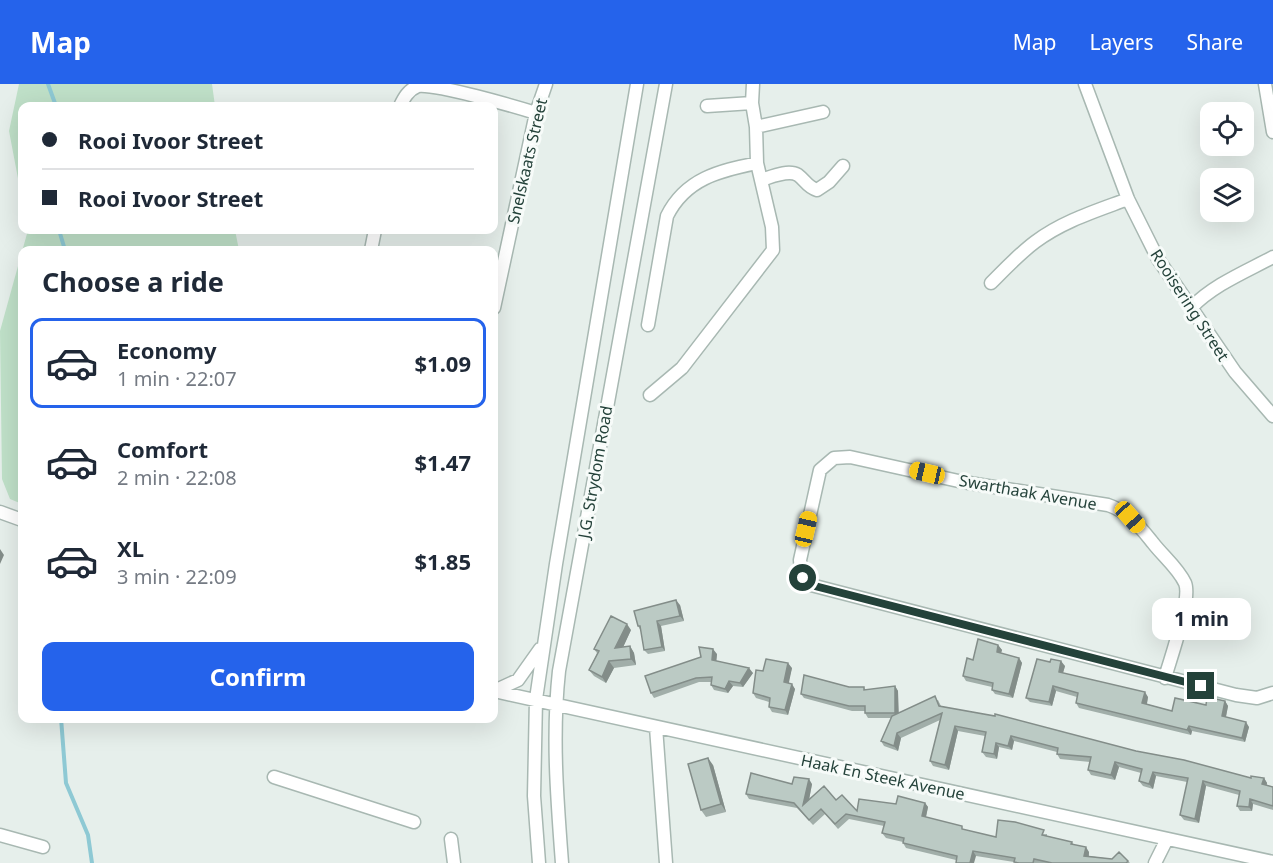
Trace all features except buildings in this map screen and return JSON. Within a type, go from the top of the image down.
[{"type":"street","name":"Snelskaats Street","points":[[498,289],[536,113],[546,84]]},
{"type":"street","name":"J.G. Strydom Road","points":[[539,863],[534,796],[536,699],[637,84]]},
{"type":"street","name":"J.G. Strydom Road","points":[[562,863],[555,766],[556,704],[563,642],[666,84]]},
{"type":"street","points":[[650,395],[682,368],[770,255],[774,244],[757,163],[756,127],[752,103],[753,84]]},
{"type":"street","name":"Rooisering Street","points":[[1085,84],[1128,199],[1158,259],[1235,372],[1273,416]]},
{"type":"street","points":[[1266,84],[1273,132]]},
{"type":"street","points":[[402,102],[409,91],[419,86],[429,85],[497,102]]},
{"type":"street","points":[[498,102],[536,113]]},
{"type":"street","points":[[707,106],[752,103]]},
{"type":"street","points":[[756,127],[823,112]]},
{"type":"street","points":[[648,325],[668,216],[674,204],[705,177],[757,163]]},
{"type":"street","points":[[760,180],[790,173],[799,176],[808,186],[817,190],[829,182],[843,166]]},
{"type":"street","points":[[991,283],[1034,243],[1050,232],[1070,220],[1128,199]]},
{"type":"street","points":[[1191,308],[1205,295],[1273,257]]},
{"type":"street","name":"Swarthaak Avenue","points":[[850,457],[975,484],[1108,505],[1122,510],[1181,576],[1186,586],[1185,603],[1165,678],[811,585],[803,578],[800,567],[801,549],[817,477],[824,465],[834,458],[850,457]]},
{"type":"street","points":[[0,512],[18,519]]},
{"type":"street","points":[[498,689],[522,676],[545,640]]},
{"type":"street","points":[[1165,678],[1251,698],[1273,693]]},
{"type":"street","name":"Haak En Steek Avenue","points":[[498,692],[1273,862]]},
{"type":"street","points":[[656,727],[666,863]]},
{"type":"street","points":[[274,777],[414,822]]},
{"type":"street","points":[[0,834],[43,847]]},
{"type":"street","points":[[452,839],[454,863]]},
{"type":"street","points":[[1155,863],[1167,839]]},
{"type":"green space","points":[[19,84],[212,84],[214,102],[18,102],[18,178],[9,131]]},
{"type":"green space","points":[[27,234],[236,234],[238,246],[23,246]]},
{"type":"green space","points":[[18,266],[18,502],[10,499],[2,479],[0,331]]},
{"type":"waterway","points":[[48,84],[55,102]]},
{"type":"waterway","points":[[60,234],[64,246]]},
{"type":"waterway","points":[[61,723],[66,783],[88,835],[92,863]]},
{"type":"route","points":[[803,578],[811,585],[1201,686]]}]
